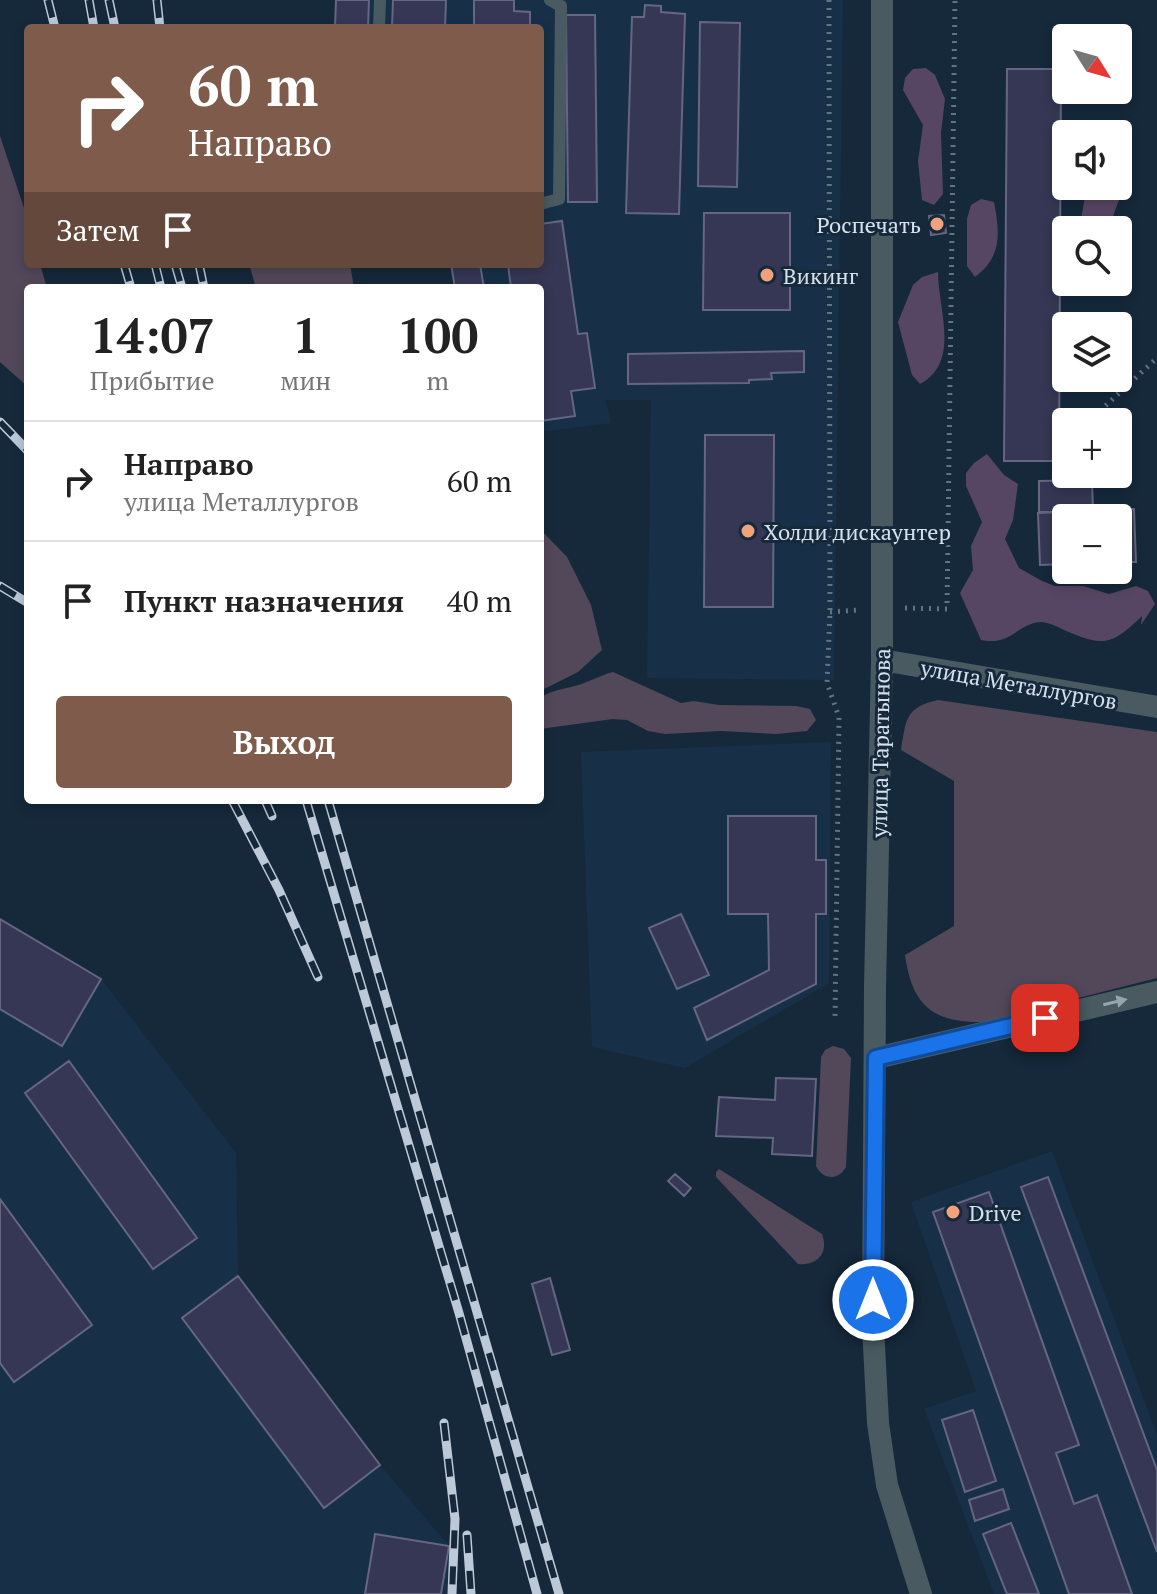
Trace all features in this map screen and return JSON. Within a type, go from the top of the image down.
[{"type":"street","name":"улица Таратынова","points":[[882,0],[882,660],[873,1326],[878,1423],[887,1485],[921,1594]]},
{"type":"street","name":"улица Металлургов","points":[[882,660],[1157,707]]},
{"type":"street","points":[[876,1058],[1157,992]]},
{"type":"lane","points":[[379,24],[380,0]]},
{"type":"lane","points":[[544,203],[559,199],[561,6],[550,0]]},
{"type":"path","points":[[829,0],[830,612],[827,683],[839,717],[835,1017]]},
{"type":"path","points":[[830,612],[882,608],[947,609],[955,0]]},
{"type":"path","points":[[1103,408],[1157,358]]},
{"type":"shaded area","points":[[336,0],[843,0],[834,680],[647,678],[651,400],[606,400],[611,423],[544,431],[544,284],[454,284],[452,268],[544,268],[544,24],[335,24]]},
{"type":"shaded area","points":[[926,68],[935,75],[945,99],[941,133],[943,194],[934,205],[922,200],[918,161],[923,125],[903,90],[905,78],[913,69]]},
{"type":"shaded area","points":[[0,136],[24,208],[24,268],[41,268],[46,284],[24,284],[24,383],[0,362]]},
{"type":"shaded area","points":[[981,199],[994,202],[998,234],[990,261],[975,277],[967,266],[967,219],[971,205]]},
{"type":"shaded area","points":[[1084,200],[1118,200],[1113,216],[1082,216]]},
{"type":"shaded area","points":[[250,268],[351,268],[353,284],[255,284]]},
{"type":"shaded area","points":[[938,272],[944,349],[933,374],[920,384],[912,375],[898,322],[913,285],[922,277]]},
{"type":"shaded area","points":[[987,454],[1004,475],[1018,484],[1013,520],[1005,539],[1019,568],[1055,586],[1083,586],[1109,594],[1136,586],[1148,591],[1155,604],[1141,625],[1142,616],[1122,633],[1106,641],[1078,636],[1040,622],[1025,626],[1000,640],[981,640],[960,593],[973,570],[971,546],[982,522],[966,486],[966,473]]},
{"type":"shaded area","points":[[544,533],[567,557],[591,605],[602,650],[578,672],[544,689]]},
{"type":"shaded area","points":[[613,672],[681,703],[796,706],[810,709],[816,720],[807,731],[776,734],[721,731],[665,734],[648,731],[627,720],[613,719],[544,728],[544,696]]},
{"type":"shaded area","points":[[938,700],[1157,732],[1157,978],[984,1022],[951,1019],[928,1008],[919,998],[908,972],[905,955],[954,926],[954,781],[901,750],[909,716],[919,707]]},
{"type":"shaded area","points":[[831,742],[829,983],[685,1068],[592,1047],[581,752]]},
{"type":"shaded area","points":[[0,919],[101,979],[236,1153],[238,1276],[380,1465],[449,1546],[452,1594],[0,1594]]},
{"type":"shaded area","points":[[833,1046],[844,1049],[851,1058],[846,1167],[839,1175],[831,1177],[816,1166],[821,1057],[825,1050]]},
{"type":"shaded area","points":[[1052,1151],[1157,1435],[1157,1594],[994,1594],[924,1409],[976,1391],[911,1202]]},
{"type":"shaded area","points":[[719,1169],[822,1234],[824,1247],[820,1256],[811,1263],[798,1264],[716,1177]]},
{"type":"building","points":[[336,0],[369,0],[368,24],[335,24]]},
{"type":"building","points":[[393,0],[446,0],[445,24],[392,24]]},
{"type":"building","points":[[474,0],[514,0],[514,11],[530,12],[530,24],[474,24]]},
{"type":"building","points":[[645,5],[661,6],[661,12],[685,14],[679,214],[626,213],[632,17],[644,17]]},
{"type":"building","points":[[566,15],[595,15],[597,202],[568,202]]},
{"type":"building","points":[[700,22],[740,23],[737,187],[698,186]]},
{"type":"building","points":[[1007,69],[1052,69],[1052,104],[1061,104],[1061,120],[1052,120],[1052,200],[1060,200],[1060,216],[1052,216],[1052,296],[1060,296],[1060,312],[1052,312],[1052,392],[1059,392],[1059,408],[1052,408],[1052,461],[1004,461]]},
{"type":"building","points":[[704,213],[790,213],[790,310],[703,310]]},
{"type":"building","name":"Роспечать","points":[[944,215],[946,233],[931,235],[929,216]]},
{"type":"building","points":[[562,221],[578,334],[587,333],[595,388],[571,391],[575,416],[544,420],[544,284],[510,284],[508,268],[544,268],[544,223]]},
{"type":"building","points":[[452,268],[481,268],[483,284],[454,284]]},
{"type":"building","points":[[804,351],[804,372],[771,373],[772,379],[749,380],[749,383],[628,384],[628,354]]},
{"type":"building","points":[[705,435],[774,435],[773,607],[704,607]]},
{"type":"building","points":[[1039,481],[1052,481],[1052,488],[1092,488],[1093,504],[1052,504],[1052,512],[1039,512]]},
{"type":"building","points":[[1134,509],[1136,562],[1132,562]]},
{"type":"building","points":[[1052,512],[1052,565],[1040,565],[1038,513]]},
{"type":"building","points":[[728,816],[816,816],[816,860],[826,860],[826,914],[816,914],[816,984],[707,1040],[694,1008],[769,970],[768,914],[728,914]]},
{"type":"building","points":[[681,914],[709,975],[677,989],[649,928]]},
{"type":"building","points":[[0,919],[101,979],[62,1046],[0,1009]]},
{"type":"building","points":[[69,1061],[197,1238],[153,1269],[25,1093]]},
{"type":"building","points":[[776,1078],[816,1079],[812,1156],[772,1154],[773,1138],[716,1136],[719,1097],[775,1100]]},
{"type":"building","points":[[675,1174],[691,1188],[684,1196],[668,1181]]},
{"type":"building","points":[[1048,1177],[1157,1470],[1157,1552],[1021,1187]]},
{"type":"building","points":[[989,1192],[1079,1445],[1056,1453],[1074,1504],[1097,1495],[1132,1594],[1069,1594],[933,1212]]},
{"type":"building","points":[[0,1199],[92,1325],[14,1382],[0,1363]]},
{"type":"building","points":[[238,1276],[380,1465],[324,1508],[182,1318]]},
{"type":"building","points":[[550,1278],[570,1350],[552,1355],[532,1284]]},
{"type":"building","points":[[973,1410],[996,1481],[965,1492],[942,1420]]},
{"type":"building","points":[[1003,1489],[1009,1509],[975,1521],[969,1500]]},
{"type":"building","points":[[1011,1523],[1039,1594],[1007,1594],[983,1534]]},
{"type":"building","points":[[375,1534],[449,1546],[441,1594],[365,1594]]},
{"type":"railway","points":[[48,0],[54,24]]},
{"type":"railway","points":[[89,0],[93,24]]},
{"type":"railway","points":[[109,0],[114,24]]},
{"type":"railway","points":[[157,0],[160,24]]},
{"type":"railway","points":[[125,268],[130,284]]},
{"type":"railway","points":[[156,268],[160,284]]},
{"type":"railway","points":[[176,268],[181,284]]},
{"type":"railway","points":[[200,268],[203,284]]},
{"type":"railway","points":[[0,422],[24,447]]},
{"type":"railway","points":[[0,586],[24,601]]},
{"type":"railway","points":[[234,804],[279,890],[318,977]]},
{"type":"railway","points":[[267,804],[272,816]]},
{"type":"railway","points":[[307,804],[459,1313],[537,1594]]},
{"type":"railway","points":[[329,804],[559,1594]]},
{"type":"railway","points":[[444,1423],[455,1519],[452,1594]]},
{"type":"railway","points":[[467,1535],[471,1594]]},
{"type":"place","name":"Роспечать","points":[[937,224]]},
{"type":"place","name":"Викинг","points":[[767,275]]},
{"type":"place","name":"Холди дискаунтер","points":[[748,531]]},
{"type":"place","name":"Drive","points":[[953,1212]]},
{"type":"route","points":[[873,1300],[876,1058],[1045,1018]]}]
